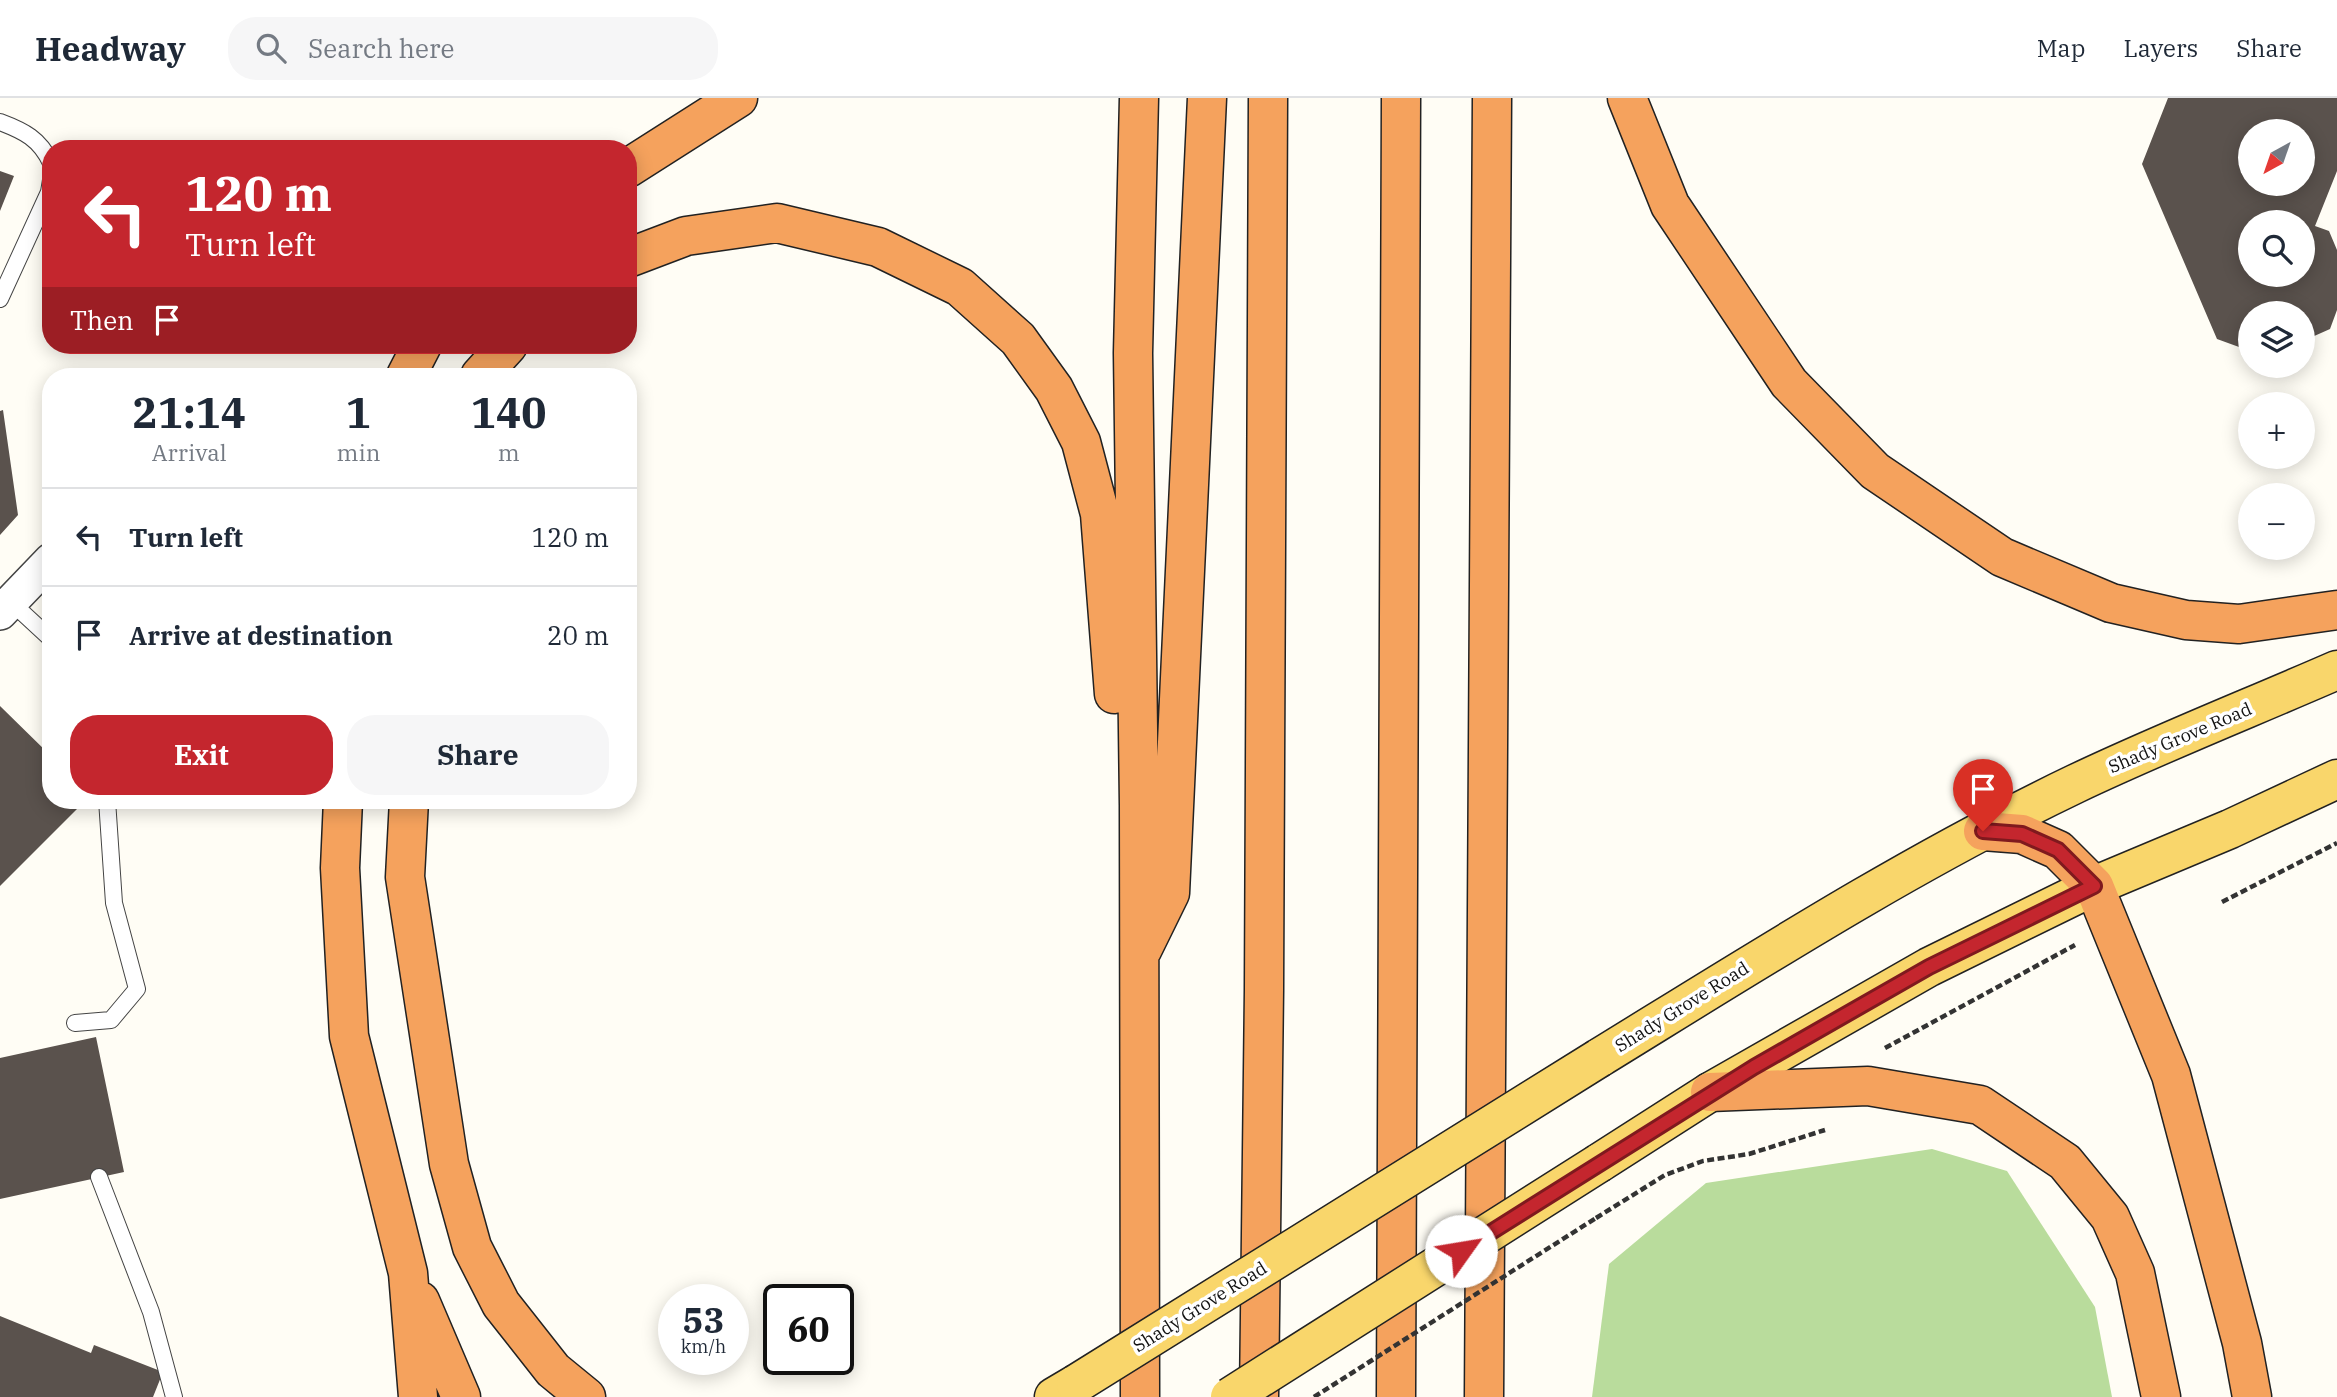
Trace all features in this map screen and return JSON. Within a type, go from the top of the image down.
[{"type":"highway","points":[[637,162],[738,98]]},
{"type":"highway","points":[[1139,98],[1133,353],[1139,805],[1140,1397]]},
{"type":"highway","points":[[1138,959],[1170,893],[1207,98]]},
{"type":"highway","points":[[1259,1397],[1265,976],[1268,98]]},
{"type":"highway","points":[[1396,1397],[1401,98]]},
{"type":"highway","points":[[1484,1397],[1492,98]]},
{"type":"highway","points":[[1627,98],[1670,205],[1789,383],[1875,471],[2003,557],[2111,603],[2186,620],[2239,624],[2337,610]]},
{"type":"highway","points":[[637,255],[685,236],[777,223],[878,247],[960,287],[1018,339],[1054,388],[1081,442],[1101,514],[1117,727],[1139,805]]},
{"type":"highway","points":[[487,368],[500,354]]},
{"type":"highway","points":[[343,809],[340,868],[349,1036],[408,1273],[461,1397]]},
{"type":"highway","points":[[409,809],[405,877],[449,1164],[472,1247],[501,1304],[552,1370],[586,1397]]},
{"type":"highway","points":[[1983,831],[2022,834],[2058,850],[2094,886],[2171,1074],[2242,1343],[2252,1397]]},
{"type":"highway","points":[[1710,1092],[1868,1086],[1980,1105],[2033,1140],[2065,1162],[2110,1216],[2135,1273],[2161,1397]]},
{"type":"highway","points":[[408,1273],[418,1397]]},
{"type":"main road","name":"Shady Grove Road","points":[[1065,1391],[1825,919],[1983,831],[2076,783],[2337,670]]},
{"type":"main road","points":[[1230,1397],[1710,1092],[1929,967],[2094,886],[2230,829],[2337,779]]},
{"type":"street","points":[[6,608],[42,570]]},
{"type":"lane","points":[[0,122],[27,132],[42,146]]},
{"type":"lane","points":[[0,299],[42,207]]},
{"type":"lane","points":[[6,608],[42,633]]},
{"type":"lane","points":[[75,1023],[111,1020],[137,989],[114,903],[108,809]]},
{"type":"lane","points":[[99,1177],[151,1312],[174,1397]]},
{"type":"path","points":[[2222,902],[2337,843]]},
{"type":"path","points":[[1875,1053],[2075,945]]},
{"type":"path","points":[[1314,1397],[1665,1174],[1703,1161],[1749,1154],[1833,1127]]},
{"type":"green space","points":[[1932,1149],[2007,1171],[2095,1307],[2112,1397],[1592,1397],[1609,1264],[1706,1183]]},
{"type":"building","points":[[2168,98],[2337,98],[2337,171],[2315,226],[2329,231],[2337,250],[2337,310],[2330,329],[2315,336],[2315,301],[2238,301],[2238,347],[2217,339],[2142,164]]},
{"type":"building","points":[[0,171],[14,176],[0,211]]},
{"type":"building","points":[[3,410],[18,515],[0,535],[0,411]]},
{"type":"building","points":[[0,706],[42,747],[42,809],[77,809],[0,886]]},
{"type":"building","points":[[96,1037],[124,1172],[0,1199],[0,1058]]},
{"type":"building","points":[[0,1316],[91,1353],[94,1345],[163,1372],[153,1397],[0,1397]]},
{"type":"route","points":[[1461,1251],[1710,1092],[1929,967],[2094,886],[2058,850],[2022,834],[1983,831]]}]
